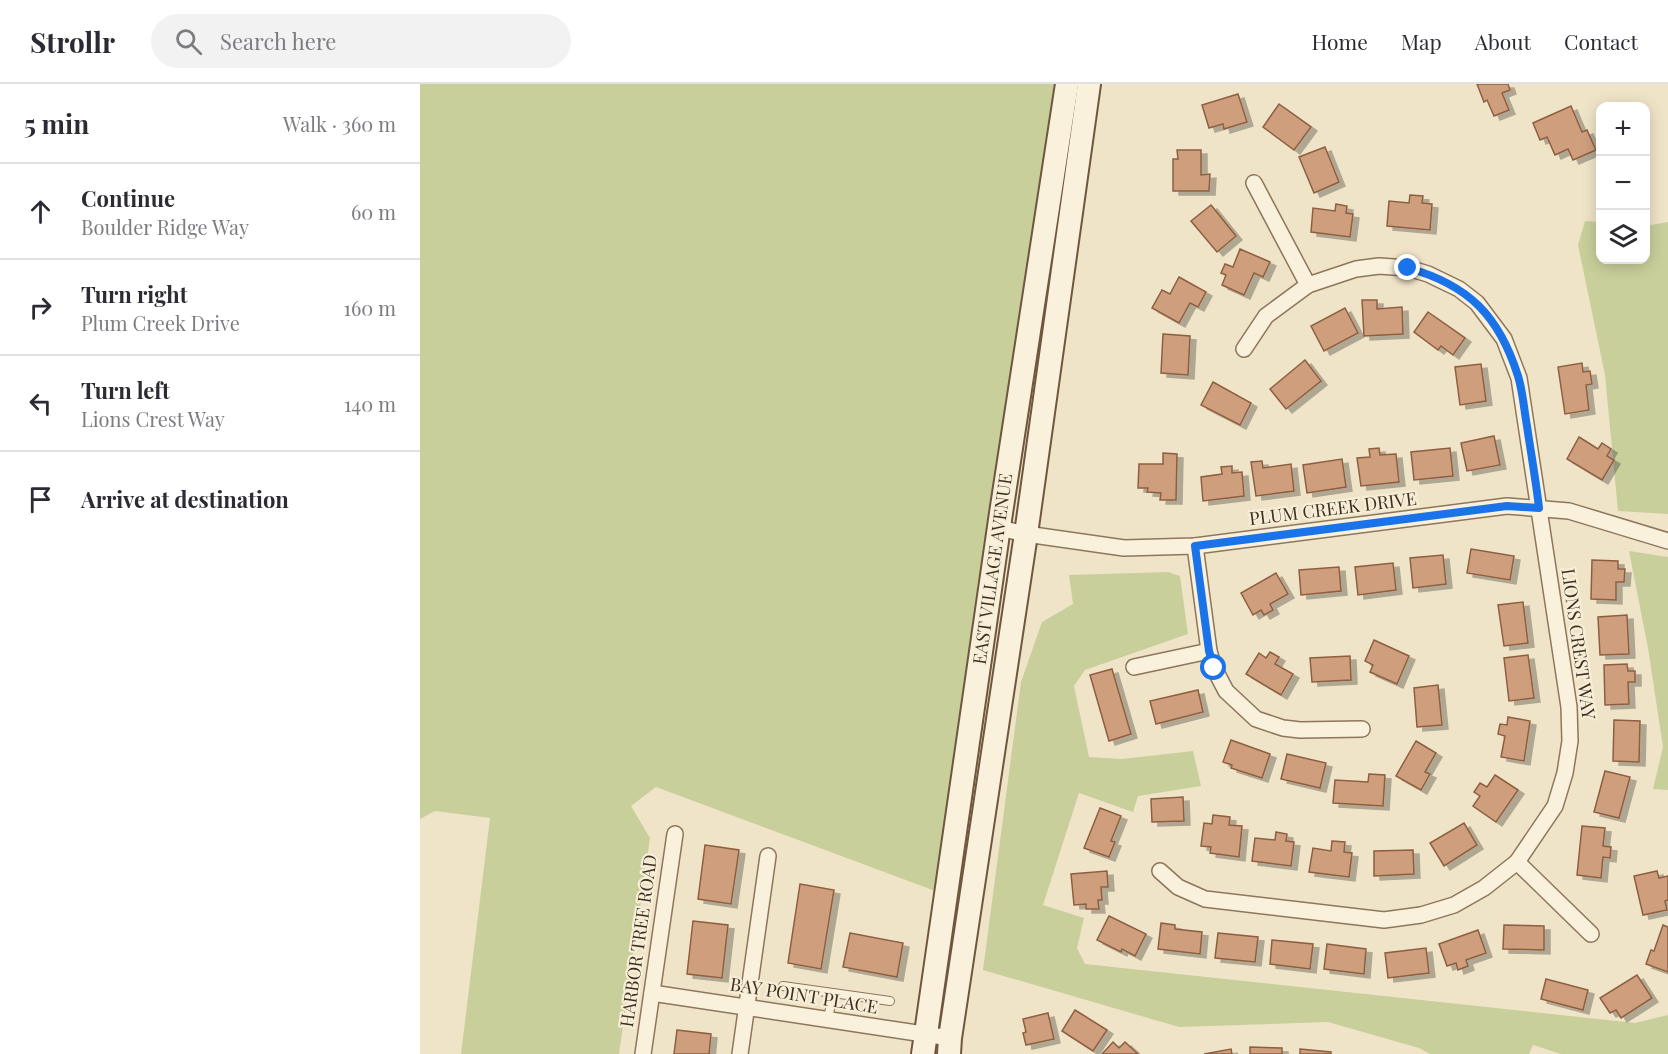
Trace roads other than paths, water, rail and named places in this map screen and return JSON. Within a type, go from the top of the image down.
[{"type":"street","name":"EAST VILLAGE AVENUE","points":[[925,1044],[999,528],[1067,84]]},
{"type":"street","name":"EAST VILLAGE AVENUE","points":[[950,1046],[1026,534],[1089,84]]},
{"type":"street","points":[[1254,183],[1308,285]]},
{"type":"street","name":"LIONS CREST WAY","points":[[1160,871],[1178,887],[1205,899],[1384,920],[1420,915],[1454,905],[1484,888],[1517,862],[1554,806],[1565,773],[1570,741],[1569,707],[1519,378],[1504,339],[1477,303],[1459,289],[1428,274],[1408,268],[1379,266],[1356,269],[1308,285],[1266,316],[1244,349]]},
{"type":"street","name":"PLUM CREEK DRIVE","points":[[999,528],[1124,548],[1195,546],[1507,506],[1569,511],[1668,541]]},
{"type":"street","points":[[1195,546],[1209,651],[1214,668],[1226,691],[1256,719],[1283,728],[1362,729]]},
{"type":"street","points":[[1134,667],[1209,651]]},
{"type":"street","name":"HARBOR TREE ROAD","points":[[643,1054],[675,834]]},
{"type":"street","points":[[740,1054],[768,855]]},
{"type":"street","points":[[1517,862],[1591,934]]},
{"type":"street","name":"BAY POINT PLACE","points":[[652,993],[828,1019],[925,1044],[950,1046]]},
{"type":"lane","points":[[783,986],[890,1001]]},
{"type":"lane","points":[[828,1019],[832,993]]}]
